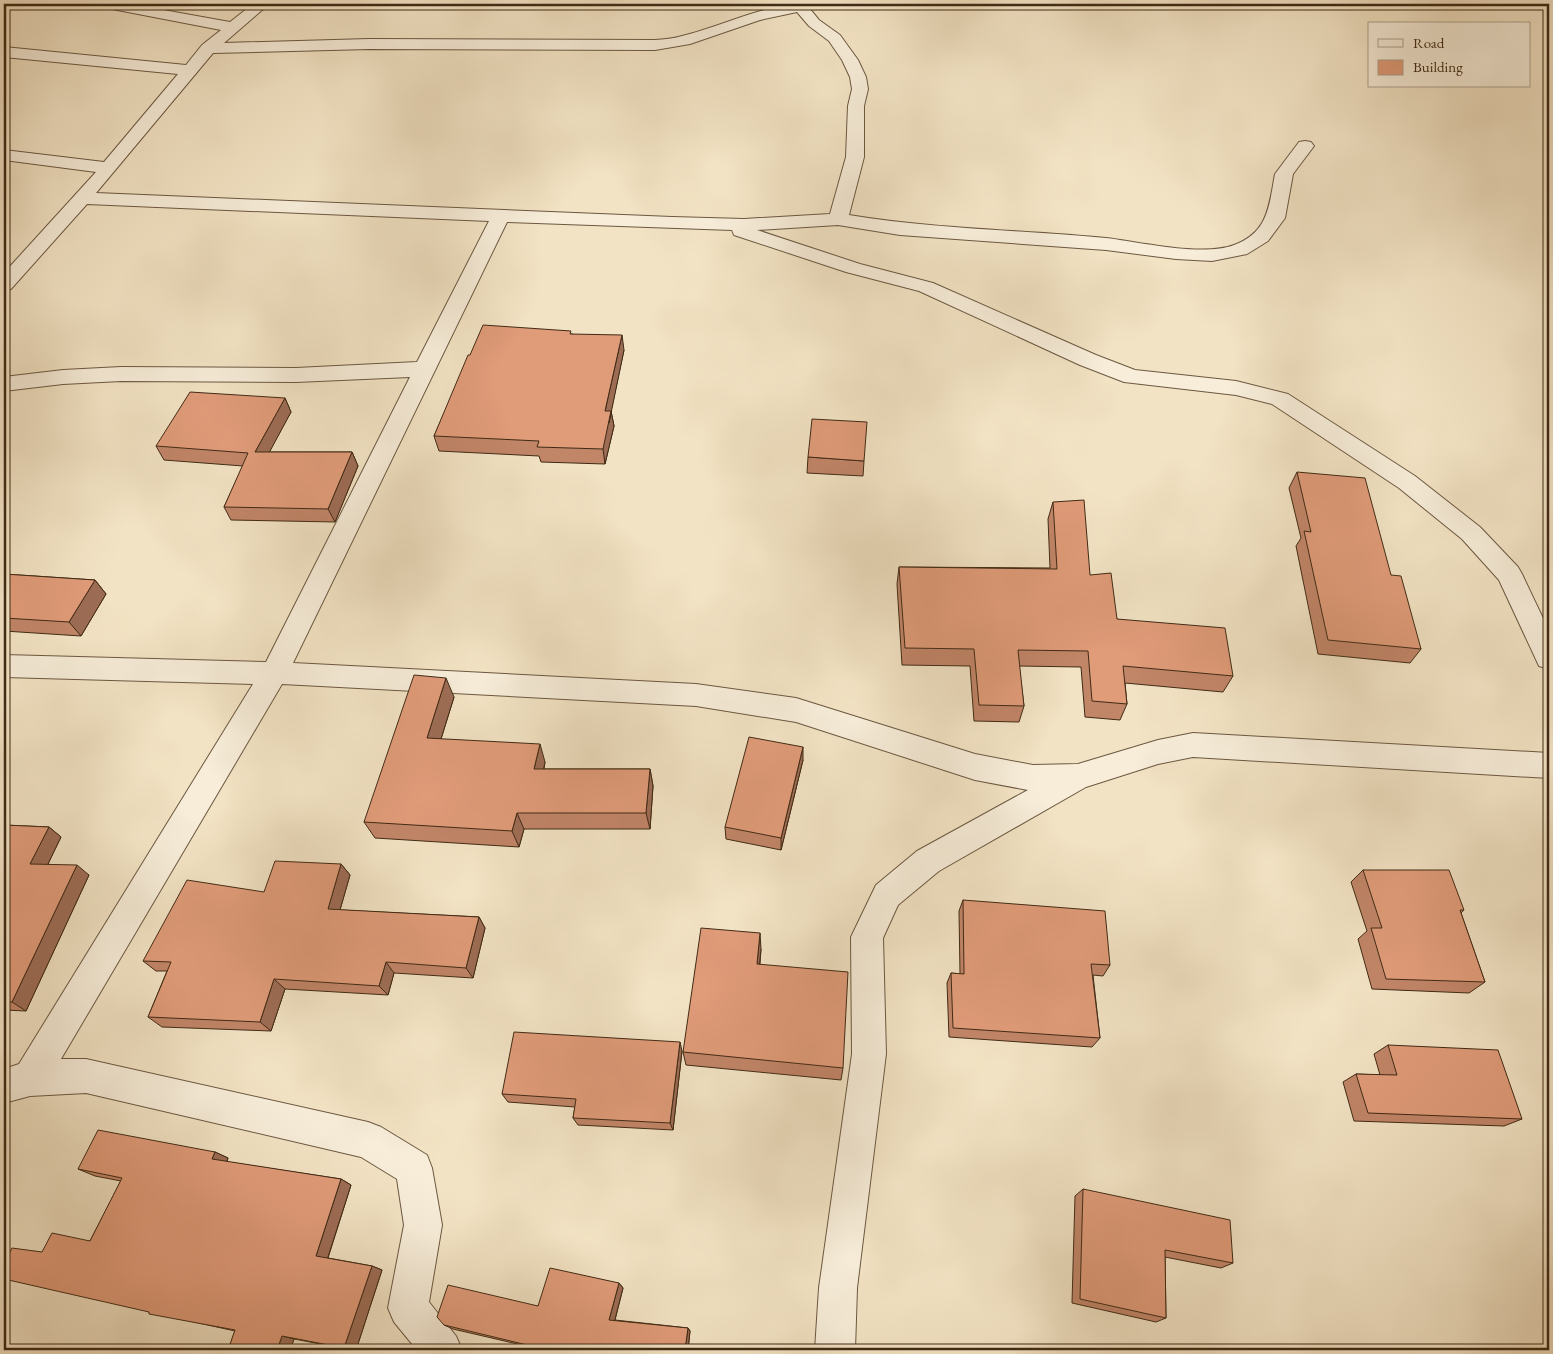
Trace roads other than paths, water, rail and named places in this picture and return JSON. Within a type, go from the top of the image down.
[{"type":"street","points":[[107,4],[232,27]]},
{"type":"street","points":[[4,285],[109,168],[208,48],[262,4]]},
{"type":"street","points":[[208,48],[369,44],[655,45],[684,41],[756,16],[798,5],[814,23],[836,38],[858,77],[860,89],[856,106],[854,157],[838,219]]},
{"type":"street","points":[[4,52],[191,70]]},
{"type":"street","points":[[82,198],[744,225],[838,219],[910,230],[1106,244],[1176,253],[1222,253],[1240,250],[1247,246],[1260,237],[1276,218],[1284,174],[1305,146]]},
{"type":"street","points":[[4,155],[109,168]]},
{"type":"street","points":[[17,1082],[274,673],[500,216]]},
{"type":"street","points":[[720,224],[853,268],[926,287],[1088,360],[1132,377],[1236,388],[1280,399],[1408,482],[1471,533],[1509,574],[1549,658]]},
{"type":"street","points":[[4,384],[63,377],[121,374],[296,375],[424,369]]},
{"type":"street","points":[[4,666],[274,673],[696,695],[796,710],[975,767],[1033,778],[1078,777]]},
{"type":"street","points":[[835,1350],[838,1288],[869,1054],[867,937],[888,894],[928,861],[1078,777],[1158,752],[1194,745],[1549,766]]},
{"type":"street","points":[[17,1082],[86,1076],[368,1140],[414,1168],[424,1225],[408,1308],[442,1350]]}]
